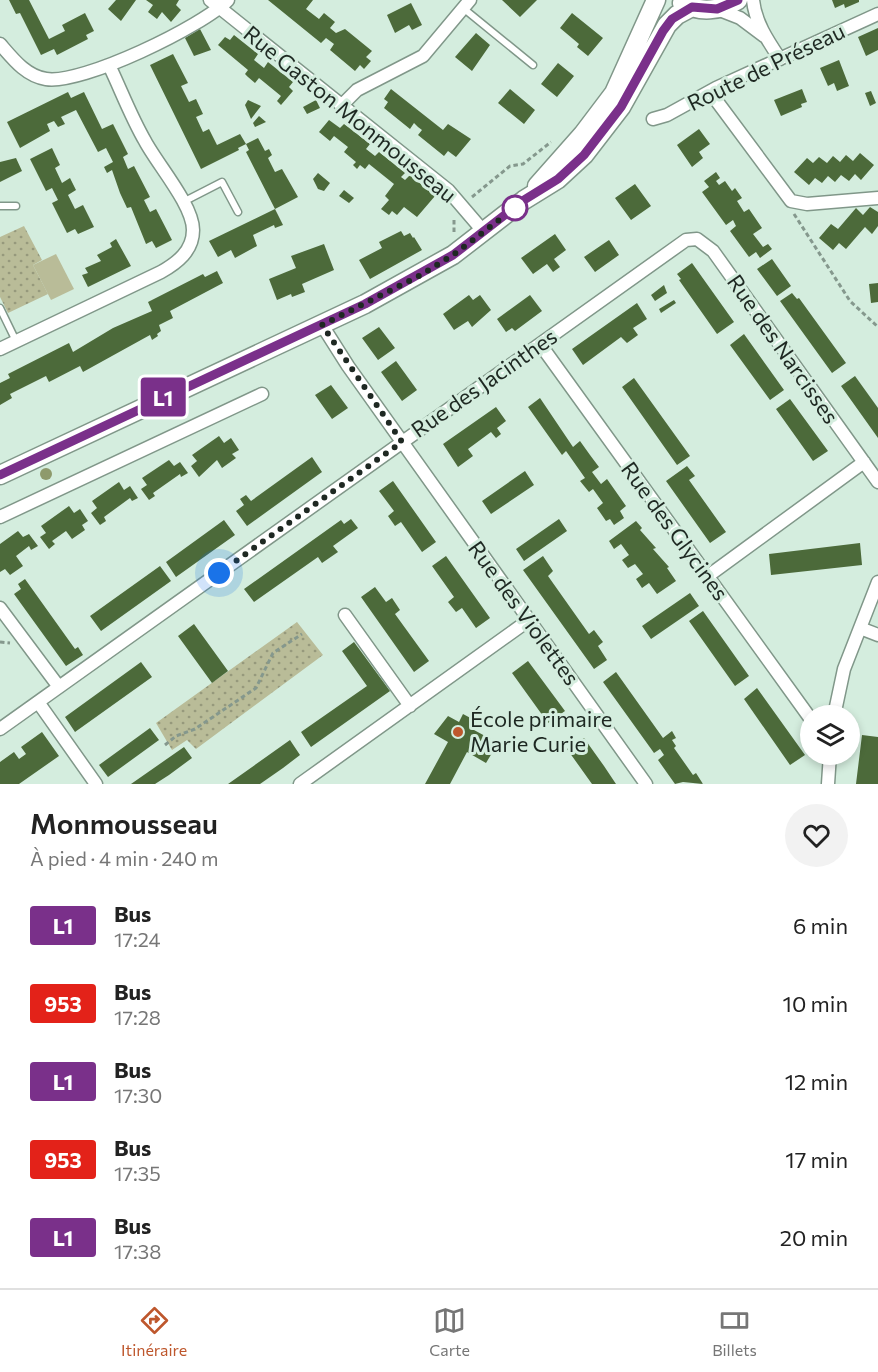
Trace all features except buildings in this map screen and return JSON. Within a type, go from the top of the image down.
[{"type":"main road","points":[[524,200],[583,134],[614,93],[656,0]]},
{"type":"main road","points":[[0,475],[322,325],[419,276],[484,232],[524,200],[558,179],[584,155],[630,94],[663,31],[685,4],[717,9],[738,0]]},
{"type":"street","name":"Rue Gaston Monmousseau","points":[[210,0],[224,4],[341,106],[448,190],[484,232]]},
{"type":"street","points":[[753,0],[767,39],[780,59]]},
{"type":"street","points":[[0,44],[22,68],[43,79],[65,78],[110,65],[200,22],[224,4]]},
{"type":"street","points":[[341,106],[357,90],[423,56],[466,4]]},
{"type":"street","points":[[717,9],[740,18],[767,39]]},
{"type":"street","name":"Route de Préseau","points":[[653,119],[668,115],[710,92],[878,14]]},
{"type":"street","points":[[0,349],[99,304],[177,262],[192,238],[190,218],[144,140],[110,65]]},
{"type":"street","points":[[710,92],[791,201],[800,204],[878,198]]},
{"type":"street","name":"Rue des Narcisses","points":[[676,246],[692,239],[708,246],[878,482]]},
{"type":"street","name":"Rue des Jacinthes","points":[[0,729],[676,246]]},
{"type":"street","name":"Rue des Violettes","points":[[322,325],[402,442],[646,784]]},
{"type":"street","name":"Rue des Glycines","points":[[540,344],[801,705]]},
{"type":"street","points":[[0,517],[262,394]]},
{"type":"street","points":[[708,576],[864,462]]},
{"type":"street","points":[[836,705],[841,680],[878,582]]},
{"type":"street","points":[[0,608],[59,687]]},
{"type":"street","points":[[345,615],[410,706]]},
{"type":"street","points":[[300,784],[529,620]]},
{"type":"street","points":[[860,628],[878,635]]},
{"type":"street","points":[[38,702],[96,784]]},
{"type":"street","points":[[828,784],[829,765]]},
{"type":"lane","points":[[466,4],[533,65]]},
{"type":"lane","points":[[182,202],[222,182],[238,212]]},
{"type":"lane","points":[[0,206],[16,206]]},
{"type":"lane","points":[[0,308],[16,341]]},
{"type":"path","points":[[449,241],[454,230],[454,214],[462,206],[494,177],[510,166],[523,164],[556,139]]},
{"type":"path","points":[[782,191],[800,228],[850,301],[878,327]]},
{"type":"path","points":[[165,745],[176,736],[195,729],[256,688],[273,653],[303,634]]},
{"type":"green space","points":[[24,226],[42,260],[33,265],[48,294],[8,313],[0,297],[0,237]]},
{"type":"green space","points":[[56,254],[74,289],[51,300],[33,265]]},
{"type":"green space","points":[[297,622],[323,655],[196,749],[187,740],[172,750],[156,723]]},
{"type":"bus line","name":"L1","points":[[0,475],[23,462],[365,304],[419,276],[453,255],[524,200],[574,166],[621,107],[672,19],[692,7],[717,9],[738,0]]},
{"type":"place","name":"École primaire Marie Curie","points":[[458,732]]},
{"type":"route","points":[[219,573],[402,442],[322,325],[419,276],[453,255],[515,208]]}]
